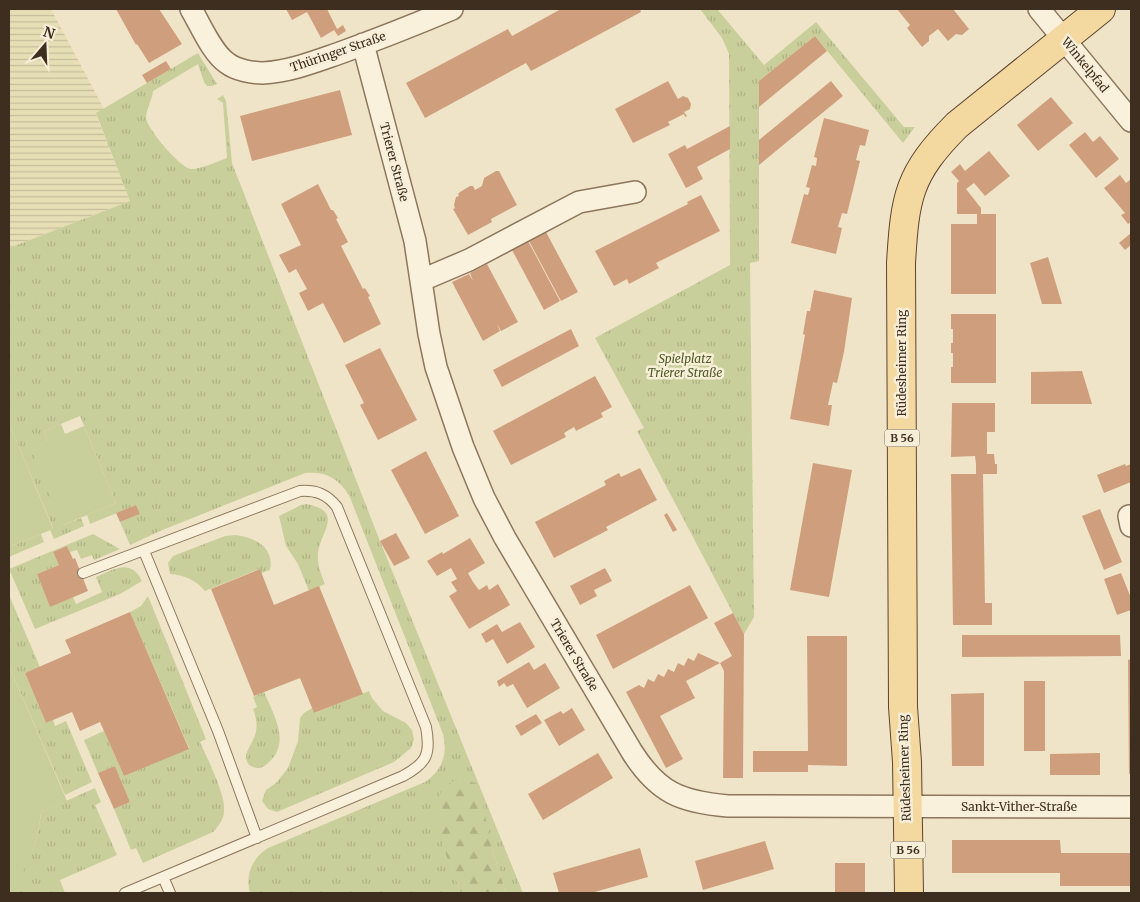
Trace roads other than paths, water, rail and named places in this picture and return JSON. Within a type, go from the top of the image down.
[{"type":"main road","name":"Rüdesheimer Ring","points":[[909,893],[907,762],[903,697],[901,263],[908,198],[919,171],[947,135],[965,118],[1101,9]]},
{"type":"street","name":"Thüringer Straße","points":[[191,9],[225,62],[232,67],[262,73],[285,70],[363,44],[452,9]]},
{"type":"street","name":"Winkelpfad","points":[[1039,9],[1131,121]]},
{"type":"street","name":"Trierer Straße","points":[[363,44],[409,216],[422,280],[429,334],[436,367],[472,472],[510,547],[632,752],[650,777],[660,786],[689,800],[712,804],[907,807]]},
{"type":"street","points":[[422,280],[468,260],[579,202],[635,192]]},
{"type":"street","name":"Sankt-Vither-Straße","points":[[907,807],[1131,807]]},
{"type":"lane","points":[[84,573],[300,491],[312,490],[331,499],[338,507],[426,728],[428,741],[426,759],[412,771],[125,893]]},
{"type":"lane","points":[[144,551],[218,731],[257,838]]},
{"type":"lane","points":[[163,877],[170,893]]},
{"type":"park label","name":"Spielplatz Trierer Straße","points":[[685,366]]}]
